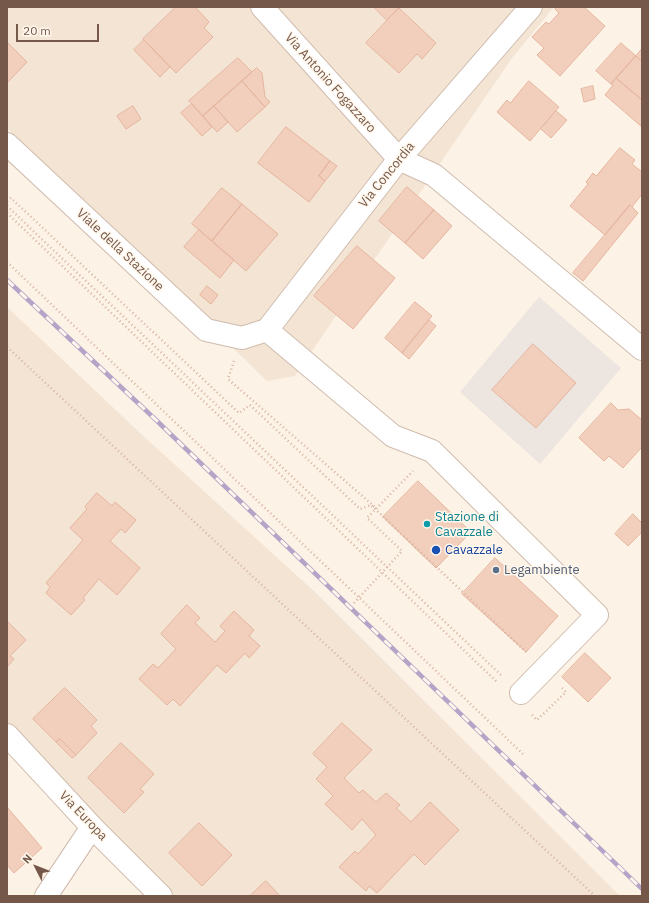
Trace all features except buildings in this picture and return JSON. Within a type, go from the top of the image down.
[{"type":"street","name":"Via Antonio Fogazzaro","points":[[262,7],[399,159]]},
{"type":"street","name":"Via Concordia","points":[[267,330],[399,159],[531,7]]},
{"type":"street","name":"Viale della Stazione","points":[[7,144],[206,330],[242,338]]},
{"type":"street","points":[[399,159],[434,175],[642,348]]},
{"type":"street","points":[[242,338],[267,330],[393,436],[432,451],[597,615],[517,697]]},
{"type":"street","name":"Via Europa","points":[[7,735],[92,827],[161,896]]},
{"type":"street","points":[[46,896],[92,827]]},
{"type":"path","points":[[7,201],[11,198],[239,413],[250,405],[360,509],[371,505],[376,508]]},
{"type":"path","points":[[7,206],[387,567],[517,697],[538,720],[566,692],[376,508],[228,379],[242,338]]},
{"type":"path","points":[[7,213],[383,572],[517,697],[543,715]]},
{"type":"path","points":[[7,262],[523,754]]},
{"type":"path","points":[[7,347],[595,896]]},
{"type":"path","points":[[354,603],[402,551],[366,518],[432,451]]},
{"type":"shaded area","points":[[7,7],[554,7],[512,58],[295,376],[267,381],[7,128]]},
{"type":"shaded area","points":[[539,297],[621,368],[540,464],[460,392]]},
{"type":"shaded area","points":[[7,307],[141,434],[316,593],[620,896],[161,896],[7,735]]},
{"type":"railway","points":[[7,280],[156,420],[642,889]]},
{"type":"place","name":"Stazione di Cavazzale","points":[[427,524]]},
{"type":"place","name":"Cavazzale","points":[[436,550]]},
{"type":"place","name":"Legambiente","points":[[496,570]]}]
